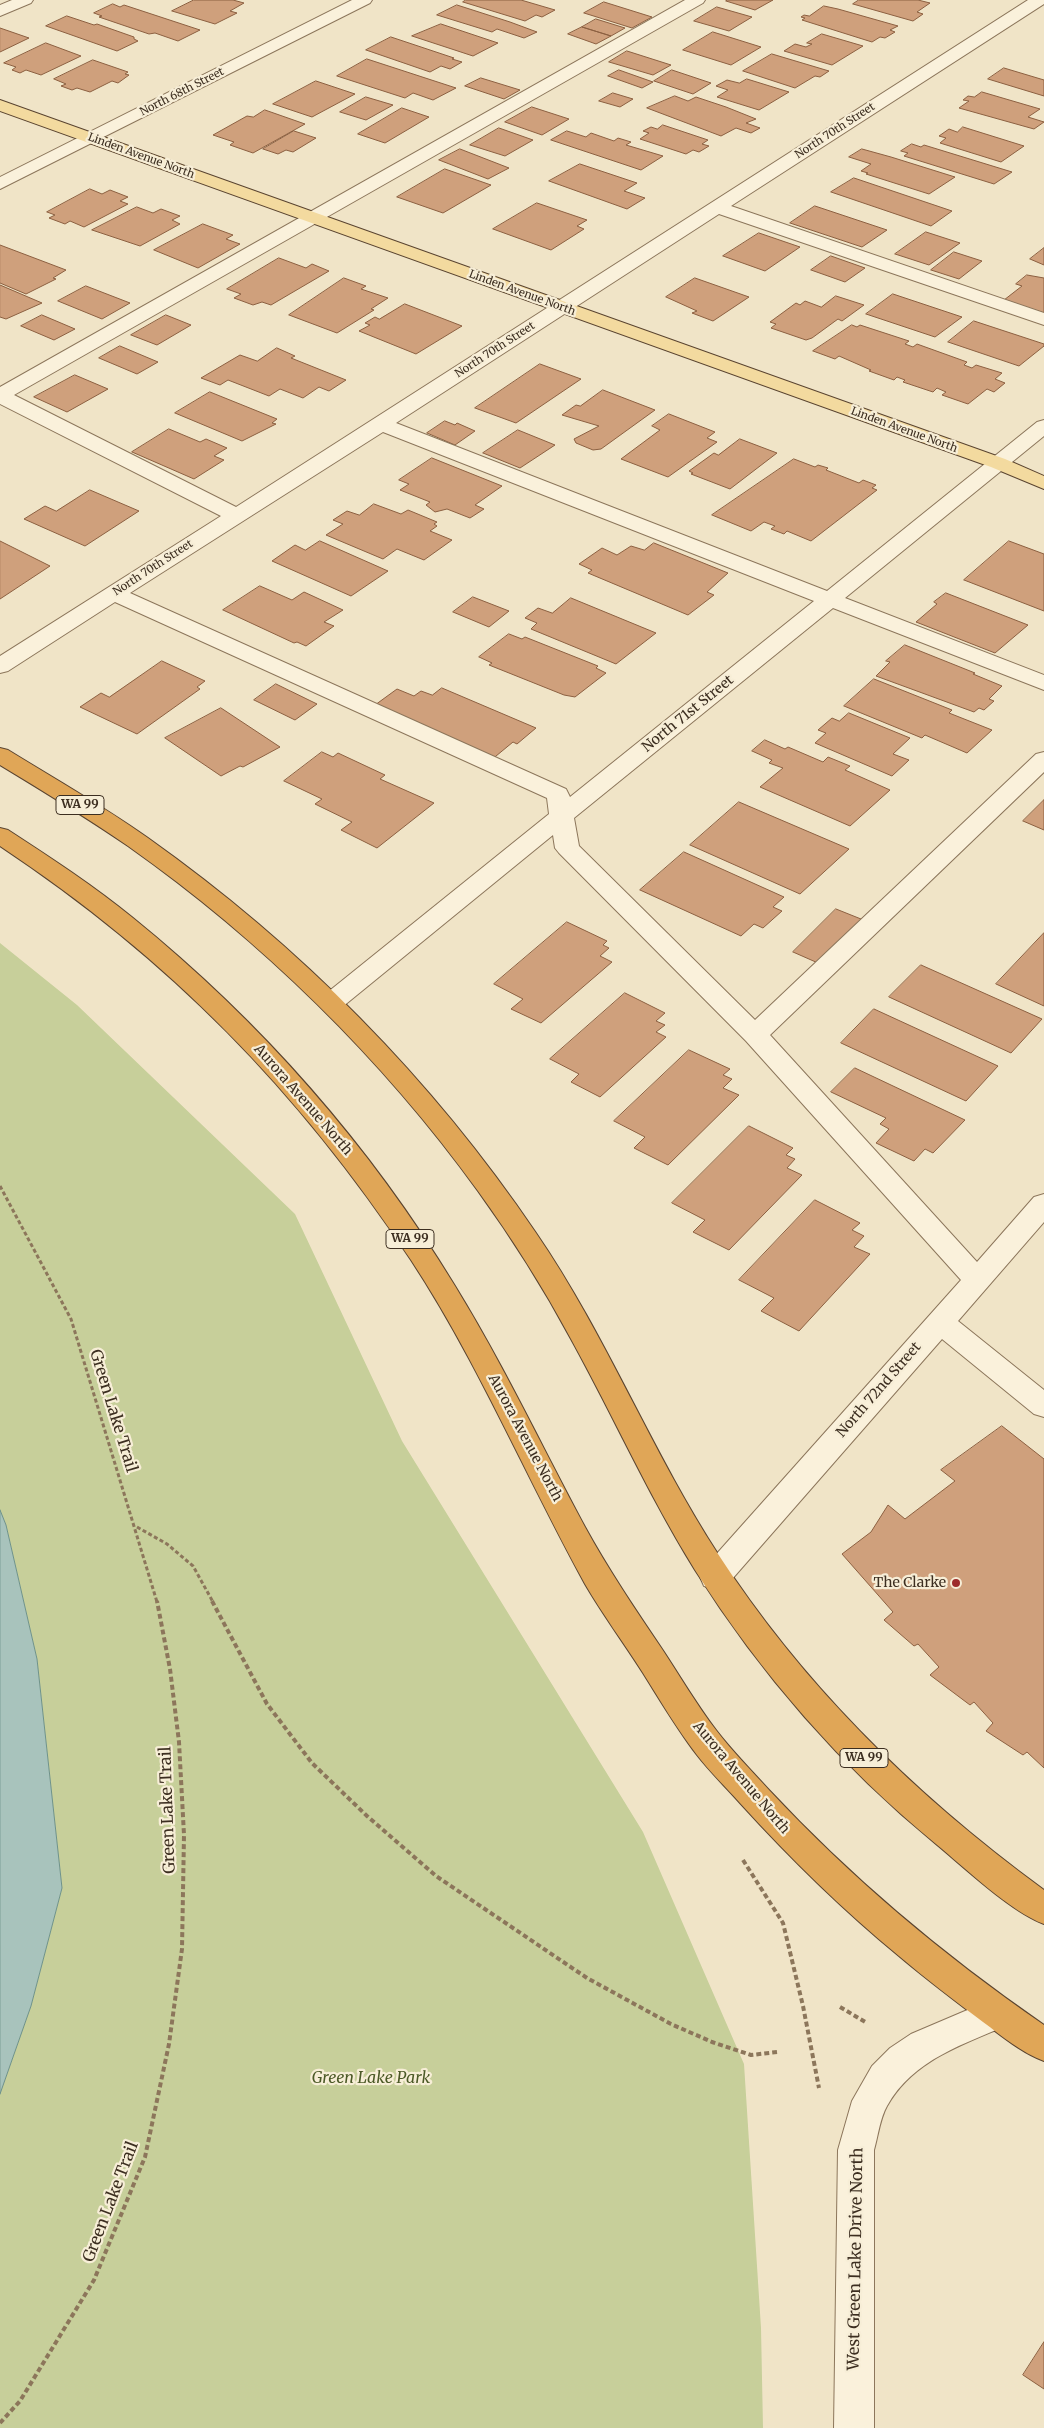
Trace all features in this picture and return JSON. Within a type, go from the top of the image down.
[{"type":"highway","name":"WA 99","points":[[0,755],[140,843],[238,918],[332,1002],[400,1075],[460,1147],[528,1241],[586,1336],[676,1511],[715,1577],[775,1660],[848,1743],[933,1823],[1044,1909]]},
{"type":"highway","name":"Aurora Avenue North","points":[[0,835],[34,856],[120,920],[202,991],[287,1078],[355,1160],[424,1258],[488,1368],[600,1580],[703,1738],[787,1833],[878,1919],[998,2013],[1044,2045]]},
{"type":"main road","name":"Linden Avenue North","points":[[0,105],[310,218],[998,463],[1044,484]]},
{"type":"street","points":[[0,11],[24,0]]},
{"type":"street","name":"North 68th Street","points":[[0,184],[364,0]]},
{"type":"street","points":[[0,396],[310,218],[698,0]]},
{"type":"street","name":"North 70th Street","points":[[0,666],[381,424],[1039,0]]},
{"type":"street","points":[[716,207],[1044,319]]},
{"type":"street","points":[[0,396],[235,515]]},
{"type":"street","points":[[381,424],[1044,683]]},
{"type":"street","name":"North 71st Street","points":[[332,1002],[1044,426]]},
{"type":"street","points":[[113,593],[558,794],[568,848],[755,1036],[976,1280]]},
{"type":"street","points":[[755,1036],[1044,759]]},
{"type":"street","name":"North 72nd Street","points":[[715,1577],[1044,1204]]},
{"type":"street","points":[[939,1322],[1044,1406]]},
{"type":"street","name":"West Green Lake Drive North","points":[[854,2428],[856,2150],[870,2101],[885,2078],[914,2051],[998,2013]]},
{"type":"path","name":"Green Lake Trail","points":[[0,1186],[71,1318],[156,1595],[170,1669],[179,1751],[184,1836],[182,1949],[169,2044],[144,2157],[94,2280],[20,2401],[0,2423]]},
{"type":"path","points":[[136,1527],[158,1537],[176,1549],[193,1566],[267,1704],[312,1763],[366,1816],[436,1876],[587,1978],[671,2024],[712,2042],[751,2054],[776,2052]]},
{"type":"path","points":[[840,2007],[869,2024]]},
{"type":"green space","name":"Green Lake Park","points":[[0,943],[77,1005],[295,1214],[402,1441],[643,1832],[744,2064],[761,2328],[763,2428],[0,2428],[0,2094],[31,2006],[62,1888],[37,1659],[6,1525],[0,1510]]},
{"type":"water","points":[[0,1510],[6,1525],[37,1659],[62,1888],[31,2006],[0,2094]]},
{"type":"building","points":[[194,0],[233,0],[244,3],[230,11],[237,13],[215,24],[172,11]]},
{"type":"building","points":[[466,0],[521,0],[555,10],[542,17],[536,15],[525,21],[463,2]]},
{"type":"building","points":[[773,0],[755,10],[726,1]]},
{"type":"building","points":[[859,0],[918,0],[930,3],[917,12],[923,14],[913,21],[853,4]]},
{"type":"building","points":[[604,2],[652,17],[632,28],[584,13]]},
{"type":"building","points":[[113,4],[120,7],[124,5],[200,30],[178,41],[155,33],[149,34],[99,17],[102,16],[94,13]]},
{"type":"building","points":[[457,5],[537,32],[524,38],[497,29],[492,32],[437,15]]},
{"type":"building","points":[[824,6],[898,26],[890,30],[895,32],[885,38],[880,37],[872,42],[802,20],[805,18],[801,17],[804,15],[809,16]]},
{"type":"building","points":[[717,7],[752,17],[729,31],[694,21]]},
{"type":"building","points":[[67,16],[134,37],[138,41],[117,51],[46,26]]},
{"type":"building","points":[[596,19],[625,28],[611,36],[582,27]]},
{"type":"building","points":[[441,24],[498,43],[473,56],[412,36]]},
{"type":"building","points":[[582,27],[611,36],[596,44],[568,34]]},
{"type":"building","points":[[0,28],[29,38],[0,52]]},
{"type":"building","points":[[713,32],[761,47],[731,65],[683,50]]},
{"type":"building","points":[[822,34],[863,46],[832,65],[784,51],[795,44],[806,47],[812,44],[807,43]]},
{"type":"building","points":[[391,37],[462,62],[450,69],[441,66],[430,72],[366,50]]},
{"type":"building","points":[[46,43],[81,56],[41,75],[26,70],[20,73],[12,70],[16,67],[4,63]]},
{"type":"building","points":[[627,51],[671,65],[653,75],[609,62]]},
{"type":"building","points":[[772,54],[829,71],[820,77],[815,76],[795,88],[743,71]]},
{"type":"building","points":[[367,59],[456,88],[433,100],[413,93],[405,98],[337,76]]},
{"type":"building","points":[[93,60],[128,72],[125,74],[129,75],[118,83],[112,81],[90,92],[77,88],[72,90],[61,86],[66,84],[54,79]]},
{"type":"building","points":[[1004,68],[1044,80],[1044,96],[988,79]]},
{"type":"building","points":[[619,70],[653,82],[642,88],[608,76]]},
{"type":"building","points":[[672,70],[711,83],[693,94],[654,81]]},
{"type":"building","points":[[481,78],[520,90],[504,99],[465,86]]},
{"type":"building","points":[[747,79],[789,92],[759,110],[717,97],[728,90],[716,86],[727,80],[739,83]]},
{"type":"building","points":[[316,81],[355,94],[312,117],[273,104]]},
{"type":"building","points":[[982,92],[1040,109],[1028,117],[1044,122],[1034,129],[959,108],[969,101],[963,100],[968,96],[974,97]]},
{"type":"building","points":[[613,93],[633,99],[620,107],[599,101]]},
{"type":"building","points":[[675,96],[688,101],[696,97],[726,107],[756,119],[746,123],[760,128],[751,133],[736,128],[721,136],[647,108]]},
{"type":"building","points":[[366,97],[393,105],[366,120],[340,112]]},
{"type":"building","points":[[532,107],[569,119],[542,135],[505,122]]},
{"type":"building","points":[[402,108],[429,117],[385,143],[358,134]]},
{"type":"building","points":[[265,110],[305,124],[253,153],[230,145],[234,142],[213,135],[247,116],[253,117]]},
{"type":"building","points":[[663,125],[708,140],[702,144],[709,146],[699,152],[693,150],[686,154],[640,139],[649,133],[643,131],[651,127],[657,129]]},
{"type":"building","points":[[963,127],[1024,146],[1001,162],[940,143],[946,138],[939,136],[949,129],[957,132]]},
{"type":"building","points":[[499,128],[533,140],[505,156],[470,145]]},
{"type":"building","points":[[294,131],[316,138],[293,152],[286,150],[278,154],[263,149]]},
{"type":"building","points":[[567,131],[586,137],[591,133],[614,141],[618,138],[631,142],[626,145],[663,156],[641,170],[551,140]]},
{"type":"building","points":[[912,144],[921,147],[924,145],[1012,172],[994,184],[904,156],[908,153],[901,151]]},
{"type":"building","points":[[460,149],[509,168],[488,179],[439,160]]},
{"type":"building","points":[[862,149],[955,177],[929,194],[861,171],[871,164],[849,157]]},
{"type":"building","points":[[580,164],[637,183],[624,191],[645,198],[627,209],[549,181]]},
{"type":"building","points":[[445,169],[491,185],[443,213],[397,197]]},
{"type":"building","points":[[854,178],[952,211],[931,226],[831,192]]},
{"type":"building","points":[[90,189],[102,194],[110,190],[128,197],[120,201],[128,204],[84,227],[70,221],[65,224],[49,218],[55,215],[47,212]]},
{"type":"building","points":[[537,203],[587,220],[577,226],[584,229],[551,250],[493,229]]},
{"type":"building","points":[[815,206],[887,230],[862,247],[790,223]]},
{"type":"building","points":[[137,207],[153,213],[161,209],[180,216],[172,220],[180,224],[140,246],[92,230]]},
{"type":"building","points":[[203,224],[233,235],[226,239],[240,244],[198,268],[154,250]]},
{"type":"building","points":[[926,232],[960,243],[929,265],[895,254]]},
{"type":"building","points":[[759,233],[800,247],[765,271],[723,256]]},
{"type":"building","points":[[0,245],[66,270],[53,278],[56,279],[26,294],[0,283]]},
{"type":"building","points":[[1044,248],[1044,265],[1030,259]]},
{"type":"building","points":[[954,252],[982,261],[959,279],[931,270]]},
{"type":"building","points":[[831,256],[865,268],[845,282],[811,270]]},
{"type":"building","points":[[279,258],[306,268],[312,264],[329,271],[271,305],[262,302],[253,305],[234,298],[241,294],[227,289]]},
{"type":"building","points":[[1027,275],[1044,278],[1044,313],[1004,300],[1022,286],[1016,284]]},
{"type":"building","points":[[344,278],[366,286],[361,289],[388,298],[371,309],[374,310],[337,333],[289,315]]},
{"type":"building","points":[[695,278],[749,297],[713,321],[692,313],[697,311],[666,297]]},
{"type":"building","points":[[0,285],[42,303],[6,319],[0,317]]},
{"type":"building","points":[[86,286],[130,303],[102,319],[58,301]]},
{"type":"building","points":[[893,294],[962,317],[935,337],[866,314]]},
{"type":"building","points":[[836,296],[864,305],[842,321],[838,319],[812,338],[806,340],[771,328],[776,324],[770,322],[796,303],[800,305],[805,301],[821,307]]},
{"type":"building","points":[[405,304],[462,326],[416,354],[359,331],[370,325],[365,323],[375,317],[379,319]]},
{"type":"building","points":[[42,315],[75,329],[54,340],[21,326]]},
{"type":"building","points":[[166,315],[191,325],[157,345],[131,335]]},
{"type":"building","points":[[974,321],[1044,344],[1044,346],[1019,366],[948,342]]},
{"type":"building","points":[[852,325],[857,327],[860,325],[909,341],[905,344],[913,347],[917,344],[967,362],[964,365],[972,368],[976,365],[1002,373],[995,379],[1005,383],[994,392],[987,389],[968,404],[942,395],[946,392],[937,388],[933,392],[903,382],[905,380],[897,377],[894,380],[869,371],[871,370],[839,356],[835,359],[813,351]]},
{"type":"building","points":[[120,346],[158,362],[137,374],[99,358]]},
{"type":"building","points":[[277,348],[295,356],[291,358],[346,380],[329,391],[319,387],[303,398],[280,389],[269,396],[228,380],[220,385],[201,378],[240,355],[257,361]]},
{"type":"building","points":[[540,364],[581,379],[516,423],[475,408]]},
{"type":"building","points":[[75,375],[108,389],[67,412],[34,397]]},
{"type":"building","points":[[603,390],[655,410],[601,449],[593,450],[576,443],[574,439],[599,426],[562,415],[576,405],[580,406]]},
{"type":"building","points":[[210,392],[277,419],[272,423],[276,424],[242,441],[175,413]]},
{"type":"building","points":[[669,414],[715,432],[707,438],[717,442],[668,477],[621,459],[660,430],[652,426]]},
{"type":"building","points":[[445,421],[455,425],[457,423],[475,431],[455,445],[427,433]]},
{"type":"building","points":[[169,429],[200,442],[206,439],[227,448],[214,456],[224,460],[194,479],[132,452]]},
{"type":"building","points":[[518,430],[555,445],[520,468],[483,453]]},
{"type":"building","points":[[740,439],[777,453],[730,489],[691,474],[693,473],[689,471],[714,453],[718,455]]},
{"type":"building","points":[[432,458],[502,486],[475,505],[484,509],[470,518],[447,509],[435,512],[426,505],[430,502],[400,490],[409,484],[399,480]]},
{"type":"building","points":[[794,459],[815,467],[818,465],[828,468],[826,470],[859,483],[863,480],[876,485],[872,488],[877,490],[811,541],[787,531],[784,534],[771,529],[775,526],[764,522],[751,531],[712,515]]},
{"type":"building","points":[[90,490],[139,511],[85,546],[24,519],[45,506],[56,511]]},
{"type":"building","points":[[374,504],[401,514],[408,510],[437,522],[434,524],[437,526],[430,531],[452,540],[424,560],[397,549],[383,559],[326,535],[343,524],[333,520],[347,511],[359,515]]},
{"type":"building","points":[[0,541],[50,566],[0,599]]},
{"type":"building","points":[[320,541],[388,571],[351,596],[272,561],[295,545],[305,550]]},
{"type":"building","points":[[1009,541],[1044,554],[1044,611],[964,580]]},
{"type":"building","points":[[654,543],[728,573],[707,592],[714,595],[688,615],[588,573],[592,570],[579,564],[602,548],[617,555],[631,546],[644,550]]},
{"type":"building","points":[[260,586],[292,600],[304,592],[343,610],[324,622],[334,626],[306,646],[297,642],[294,643],[223,610]]},
{"type":"building","points":[[946,593],[1028,625],[995,653],[916,622],[937,604],[934,602]]},
{"type":"building","points":[[473,597],[509,611],[489,627],[453,612]]},
{"type":"building","points":[[571,598],[656,633],[616,664],[531,629],[537,623],[525,618],[538,608],[552,613]]},
{"type":"building","points":[[509,634],[522,639],[525,637],[598,666],[596,668],[606,673],[575,697],[564,695],[489,665],[492,663],[479,657]]},
{"type":"building","points":[[905,645],[1002,686],[989,699],[994,701],[984,710],[979,708],[974,712],[876,676],[890,662],[886,661]]},
{"type":"building","points":[[162,661],[205,681],[197,687],[200,689],[137,734],[80,707],[101,693],[109,697]]},
{"type":"building","points":[[874,679],[952,710],[949,713],[992,730],[967,753],[925,735],[922,738],[844,706]]},
{"type":"building","points":[[276,684],[317,704],[295,720],[254,700]]},
{"type":"building","points":[[442,688],[536,728],[517,744],[513,742],[490,761],[375,705],[397,689],[414,696],[421,691],[432,695]]},
{"type":"building","points":[[221,708],[280,747],[243,767],[240,766],[221,776],[165,738]]},
{"type":"building","points":[[849,713],[910,738],[893,754],[909,760],[892,776],[815,743],[826,733],[818,730],[832,718],[839,721]]},
{"type":"building","points":[[765,740],[785,749],[788,747],[823,762],[828,757],[850,766],[845,770],[890,790],[850,826],[760,787],[783,768],[769,763],[772,760],[752,751]]},
{"type":"building","points":[[322,752],[333,757],[338,753],[385,775],[380,779],[434,803],[377,848],[341,830],[352,822],[315,804],[322,799],[284,781]]},
{"type":"building","points":[[1044,800],[1044,830],[1023,821]]},
{"type":"building","points":[[739,802],[849,849],[800,894],[690,845]]},
{"type":"building","points":[[684,852],[784,897],[773,907],[782,911],[763,928],[754,924],[741,936],[640,890]]},
{"type":"building","points":[[836,909],[861,919],[818,963],[793,952]]},
{"type":"building","points":[[567,922],[607,941],[603,945],[609,948],[600,956],[612,962],[541,1023],[511,1009],[523,999],[494,984]]},
{"type":"building","points":[[1044,933],[1044,1006],[996,984]]},
{"type":"building","points":[[921,965],[1042,1019],[1011,1053],[889,997]]},
{"type":"building","points":[[625,993],[665,1013],[656,1021],[665,1025],[656,1032],[666,1037],[600,1097],[571,1082],[579,1074],[550,1059]]},
{"type":"building","points":[[874,1009],[998,1066],[966,1101],[841,1043]]},
{"type":"building","points":[[689,1050],[730,1069],[723,1075],[732,1079],[723,1088],[739,1095],[668,1165],[634,1148],[645,1137],[614,1121]]},
{"type":"building","points":[[855,1068],[965,1120],[933,1153],[925,1149],[914,1161],[876,1143],[889,1129],[880,1124],[886,1118],[831,1092]]},
{"type":"building","points":[[749,1126],[793,1148],[786,1155],[795,1159],[787,1168],[802,1175],[729,1250],[693,1232],[705,1220],[672,1203]]},
{"type":"building","points":[[815,1200],[860,1223],[852,1230],[864,1236],[854,1247],[870,1254],[799,1331],[761,1311],[774,1298],[739,1280]]},
{"type":"building","name":"The Clarke","points":[[1002,1426],[1044,1459],[1044,1768],[1027,1752],[1023,1755],[986,1731],[993,1723],[974,1702],[970,1705],[930,1675],[939,1667],[918,1644],[914,1646],[884,1620],[893,1612],[842,1554],[871,1532],[888,1505],[905,1519],[955,1481],[941,1470]]},
{"type":"building","points":[[1044,2342],[1044,2389],[1023,2375]]},
{"type":"place","name":"The Clarke","points":[[956,1583]]}]
